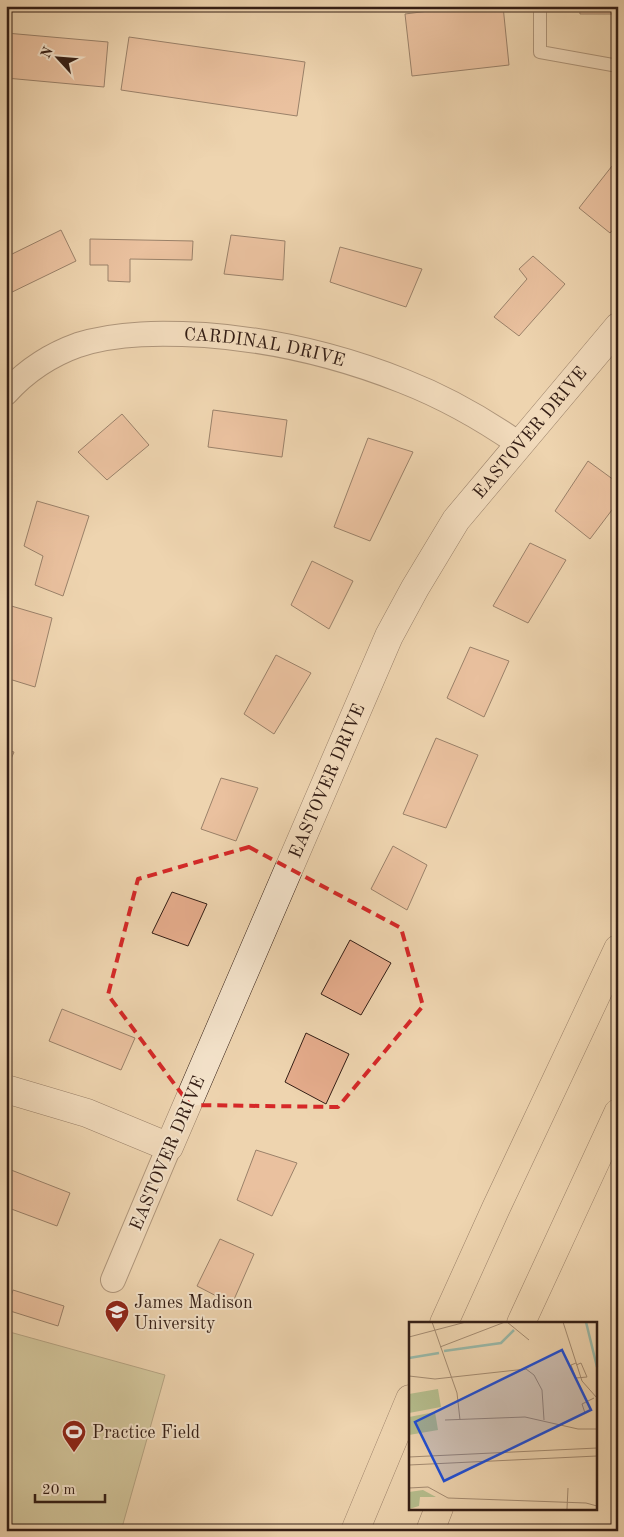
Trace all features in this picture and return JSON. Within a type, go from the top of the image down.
[{"type":"highway","points":[[444,1322],[618,950]]},
{"type":"highway","points":[[520,1322],[618,1114]]},
{"type":"highway","points":[[355,1531],[409,1401]]},
{"type":"highway","points":[[430,1531],[438,1510]]},
{"type":"street","name":"EASTOVER DRIVE","points":[[113,1280],[389,636],[414,588],[456,520],[618,327]]},
{"type":"street","name":"CARDINAL DRIVE","points":[[6,393],[43,362],[89,342],[126,336],[155,334],[218,336],[254,340],[301,349],[370,368],[447,401],[520,444]]},
{"type":"street","points":[[6,1089],[87,1113],[169,1147]]},
{"type":"lane","points":[[540,6],[540,52],[618,66]]},
{"type":"highlighted area","points":[[249,847],[401,928],[423,1006],[338,1107],[190,1105],[108,995],[138,879]]},
{"type":"green space","name":"Practice Field","points":[[6,1331],[165,1375],[121,1531],[6,1531]]},
{"type":"building","points":[[468,6],[503,6],[509,65],[412,76],[405,14]]},
{"type":"building","points":[[579,6],[618,6],[618,14],[580,14]]},
{"type":"building","points":[[6,33],[108,42],[104,87],[6,78]]},
{"type":"building","points":[[129,37],[305,62],[297,116],[121,90]]},
{"type":"building","points":[[612,166],[618,170],[618,224],[610,233],[579,208]]},
{"type":"building","points":[[61,230],[76,261],[6,295],[6,257]]},
{"type":"building","points":[[231,235],[285,241],[283,280],[224,274]]},
{"type":"building","points":[[90,239],[193,241],[192,260],[130,259],[130,282],[108,281],[108,265],[90,265]]},
{"type":"building","points":[[340,247],[422,269],[406,307],[330,282]]},
{"type":"building","points":[[533,256],[565,284],[519,336],[494,317],[527,279],[519,269]]},
{"type":"building","points":[[213,410],[287,420],[282,457],[208,447]]},
{"type":"building","points":[[122,414],[149,445],[107,480],[78,452]]},
{"type":"building","points":[[368,438],[413,452],[370,541],[334,527]]},
{"type":"building","points":[[588,461],[618,483],[618,502],[590,539],[555,511]]},
{"type":"building","points":[[37,501],[89,516],[63,596],[35,585],[43,556],[24,546]]},
{"type":"building","points":[[530,543],[566,560],[528,623],[493,606]]},
{"type":"building","points":[[312,561],[353,581],[329,629],[291,605]]},
{"type":"building","points":[[8,605],[52,618],[35,687],[6,678],[6,610]]},
{"type":"building","points":[[470,647],[509,661],[484,717],[447,698]]},
{"type":"building","points":[[276,655],[311,673],[274,734],[244,714]]},
{"type":"building","points":[[436,738],[478,755],[446,828],[403,814]]},
{"type":"building","points":[[6,750],[14,752],[6,771]]},
{"type":"building","points":[[221,778],[258,788],[236,841],[201,829]]},
{"type":"building","points":[[393,846],[427,865],[407,910],[371,889]]},
{"type":"building","points":[[172,892],[207,904],[188,946],[152,933]]},
{"type":"building","points":[[350,940],[391,963],[361,1015],[321,994]]},
{"type":"building","points":[[62,1009],[135,1038],[121,1070],[49,1041]]},
{"type":"building","points":[[306,1033],[349,1054],[326,1104],[285,1082]]},
{"type":"building","points":[[256,1150],[297,1163],[272,1216],[237,1200]]},
{"type":"building","points":[[6,1168],[70,1193],[57,1226],[6,1207]]},
{"type":"building","points":[[220,1239],[254,1254],[232,1304],[197,1286]]},
{"type":"building","points":[[13,1290],[64,1306],[58,1326],[7,1310]]},
{"type":"place","name":"James Madison University","points":[[117,1333]]},
{"type":"place","name":"Practice Field","points":[[74,1453]]}]
